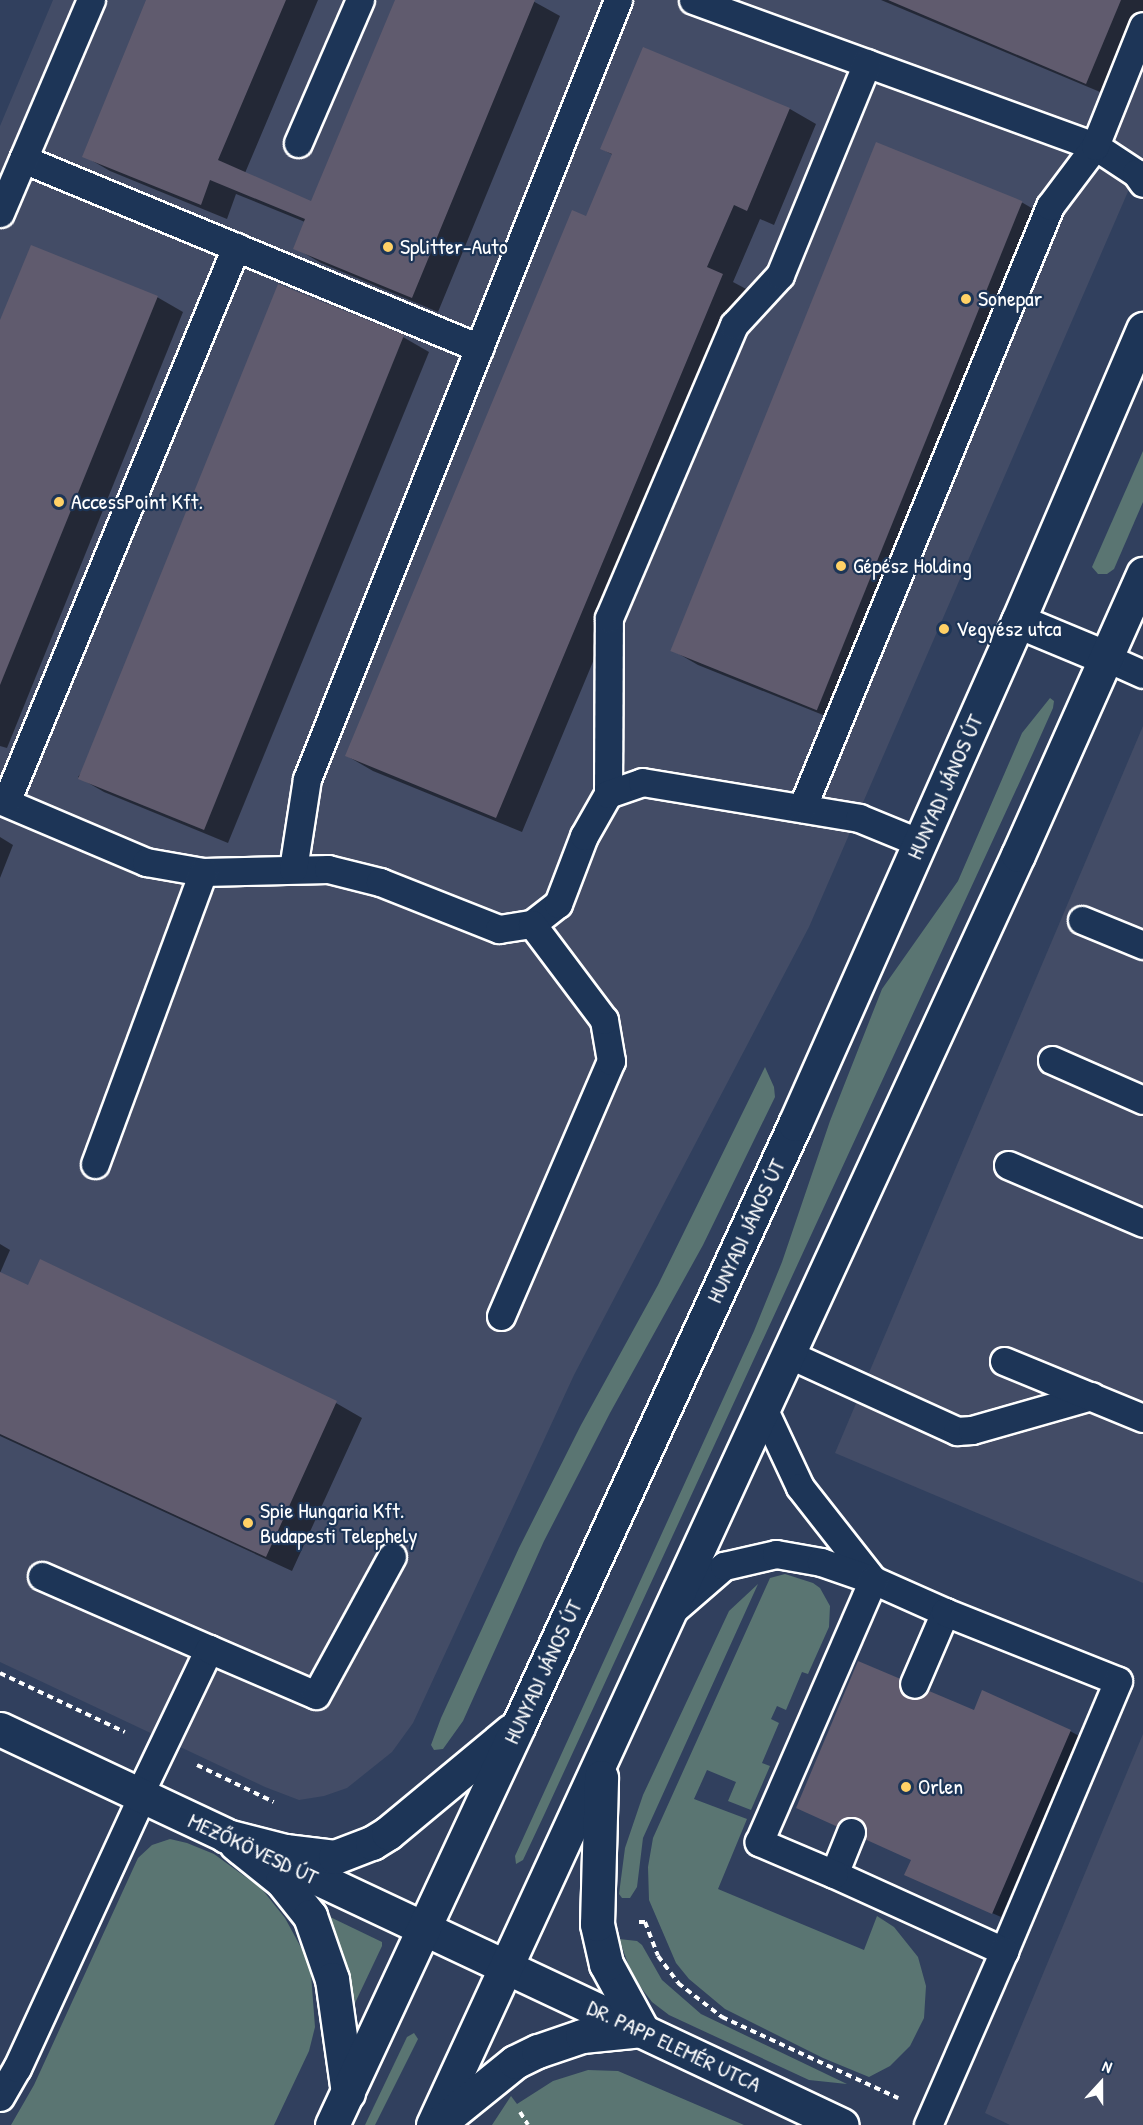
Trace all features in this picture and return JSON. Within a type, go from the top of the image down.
[{"type":"main road","name":"HUNYADI JÁNOS ÚT","points":[[332,2125],[795,1124],[1018,621],[1143,328]]},
{"type":"main road","points":[[435,2125],[1107,658],[1143,574]]},
{"type":"main road","points":[[1018,621],[1107,658]]},
{"type":"main road","points":[[226,1836],[285,1851],[335,1857],[372,1843],[519,1724]]},
{"type":"main road","name":"MEZŐKÖVESD ÚT","points":[[0,1729],[505,1968]]},
{"type":"main road","points":[[435,2125],[515,2062],[538,2051],[582,2036],[642,2030],[606,1964],[597,1924],[602,1760]]},
{"type":"main road","points":[[226,1836],[282,1881],[310,1916],[332,1979],[348,2093]]},
{"type":"main road","name":"DR. PAPP ELEMÉR UTCA","points":[[505,1968],[842,2125]]},
{"type":"lane","points":[[0,213],[91,0]]},
{"type":"lane","points":[[298,143],[360,0]]},
{"type":"lane","points":[[294,869],[308,779],[618,0]]},
{"type":"lane","points":[[693,0],[1095,146],[1136,173],[1143,183]]},
{"type":"lane","points":[[802,808],[1050,206],[1095,146],[1143,27]]},
{"type":"lane","points":[[236,247],[3,801],[146,862],[203,872],[328,869],[380,882],[499,929],[532,924],[558,904],[584,836],[608,794],[609,618],[734,325],[780,275],[867,63]]},
{"type":"lane","points":[[23,159],[479,348]]},
{"type":"lane","points":[[1107,658],[1143,674]]},
{"type":"lane","points":[[608,794],[642,782],[871,821],[920,843]]},
{"type":"lane","points":[[95,1164],[203,872]]},
{"type":"lane","points":[[1082,920],[1143,945]]},
{"type":"lane","points":[[501,1316],[611,1061],[604,1020],[532,924]]},
{"type":"lane","points":[[1052,1060],[1143,1100]]},
{"type":"lane","points":[[1008,1165],[1143,1223]]},
{"type":"lane","points":[[788,1354],[957,1431],[972,1430],[1091,1396]]},
{"type":"lane","points":[[1004,1361],[1143,1418]]},
{"type":"lane","points":[[763,1408],[800,1487],[873,1580]]},
{"type":"lane","points":[[669,1614],[724,1566],[776,1554],[821,1562],[873,1580],[945,1612],[1118,1681],[931,2120]]},
{"type":"lane","points":[[42,1576],[316,1695],[392,1556]]},
{"type":"lane","points":[[873,1580],[759,1842],[1004,1951]]},
{"type":"lane","points":[[914,1684],[945,1612]]},
{"type":"lane","points":[[0,2097],[17,2068],[209,1648]]},
{"type":"lane","points":[[834,1874],[851,1832]]},
{"type":"path","points":[[645,1922],[658,1956],[678,1983],[722,2018],[931,2120]]},
{"type":"shaded area","points":[[53,0],[1143,0],[1143,157],[809,927],[574,1375],[413,1723],[392,1752],[347,1788],[324,1796],[299,1800],[265,1787],[0,1662],[0,126]]},
{"type":"shaded area","points":[[1143,726],[1143,1583],[835,1453]]},
{"type":"shaded area","points":[[1143,1734],[1143,2125],[1010,2125],[985,2113]]},
{"type":"green space","points":[[1143,451],[1143,502],[1114,569],[1107,574],[1098,574],[1092,567]]},
{"type":"green space","points":[[1050,698],[1054,701],[1053,708],[1033,753],[545,1813],[523,1860],[516,1864],[515,1856],[754,1331],[782,1262],[830,1121],[882,989],[958,881],[1022,733]]},
{"type":"green space","points":[[765,1067],[774,1087],[775,1097],[703,1245],[610,1413],[544,1541],[463,1721],[443,1749],[434,1750],[431,1745],[441,1718],[519,1548],[581,1425],[658,1285]]},
{"type":"green space","points":[[785,1574],[813,1583],[820,1588],[830,1606],[829,1627],[808,1674],[802,1672],[786,1710],[777,1706],[771,1719],[779,1723],[762,1763],[770,1766],[751,1810],[728,1801],[736,1782],[707,1770],[694,1799],[747,1819],[718,1889],[864,1950],[877,1916],[894,1927],[918,1957],[926,1986],[924,2018],[910,2046],[890,2066],[869,2077],[823,2058],[725,2009],[689,1979],[676,1963],[649,1900],[648,1867],[653,1838],[770,1578]]},
{"type":"green space","points":[[758,1584],[643,1838],[637,1887],[630,1898],[622,1898],[619,1894],[625,1848],[643,1795],[729,1611]]},
{"type":"green space","points":[[170,1839],[214,1854],[261,1888],[285,1918],[304,1953],[311,1974],[315,2027],[309,2051],[274,2125],[11,2125],[34,2085],[138,1858],[152,1845]]},
{"type":"green space","points":[[328,1916],[382,1942],[355,2003],[345,1960]]},
{"type":"green space","points":[[619,1939],[637,1941],[642,1945],[662,1980],[701,2014],[847,2084],[809,2080],[669,2015],[652,2002],[639,1985],[630,1969]]},
{"type":"green space","points":[[414,2033],[418,2039],[375,2125],[365,2125],[407,2037]]},
{"type":"green space","points":[[588,2070],[618,2071],[744,2125],[492,2125],[511,2096],[517,2104],[553,2081]]},
{"type":"building","points":[[146,0],[286,0],[218,160],[311,201],[395,0],[535,0],[412,298],[293,249],[305,219],[210,180],[201,205],[82,157]]},
{"type":"building","points":[[888,0],[1121,0],[1086,84]]},
{"type":"building","points":[[643,47],[790,108],[747,211],[734,205],[707,267],[723,274],[496,818],[345,756],[572,210],[586,216],[612,154],[600,149]]},
{"type":"building","points":[[876,142],[1022,201],[817,710],[670,651]]},
{"type":"building","points":[[31,245],[158,296],[0,685],[0,320]]},
{"type":"building","points":[[278,284],[404,335],[204,830],[78,779]]},
{"type":"building","points":[[40,1259],[337,1401],[266,1557],[0,1434],[0,1272],[28,1285]]},
{"type":"building","points":[[858,1661],[974,1710],[982,1690],[1071,1730],[992,1914],[904,1875],[911,1860],[796,1808]]},
{"type":"place","name":"Splitter-Auto","points":[[388,247]]},
{"type":"place","name":"Sonepar","points":[[966,299]]},
{"type":"place","name":"AccessPoint Kft.","points":[[59,502]]},
{"type":"place","name":"Gépész Holding","points":[[841,566]]},
{"type":"place","name":"Vegyész utca","points":[[944,629]]},
{"type":"place","name":"Spie Hungaria Kft. Budapesti Telephely","points":[[248,1523]]},
{"type":"place","name":"Orlen","points":[[906,1787]]}]
